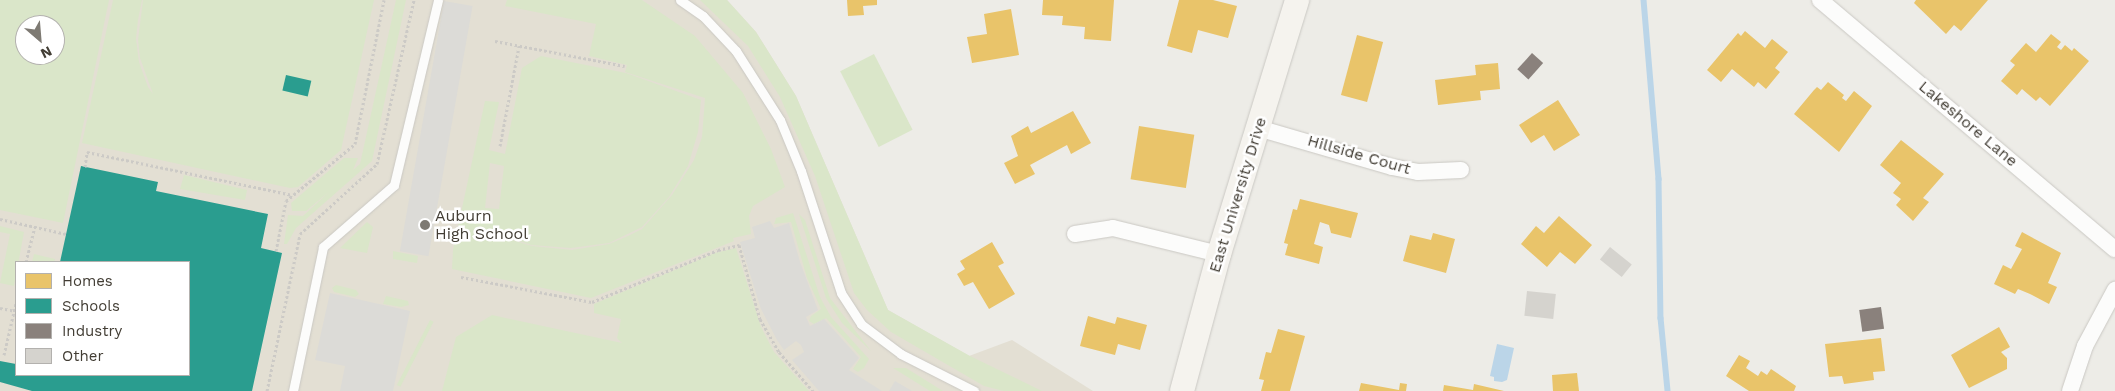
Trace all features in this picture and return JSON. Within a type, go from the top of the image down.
[{"type":"main road","name":"East University Drive","points":[[1182,391],[1220,254],[1297,0]]},
{"type":"street","name":"Lakeshore Lane","points":[[1820,0],[2115,249]]},
{"type":"street","name":"Hillside Court","points":[[1258,128],[1392,168],[1418,172],[1461,170]]},
{"type":"street","points":[[1075,234],[1113,228],[1220,254]]},
{"type":"street","points":[[2070,391],[2085,346],[2115,290]]},
{"type":"lane","points":[[293,391],[323,247],[394,186],[438,0]]},
{"type":"lane","points":[[680,0],[703,16],[736,51],[780,120],[801,171],[842,293],[861,324],[901,354],[974,391]]},
{"type":"path","points":[[276,251],[286,201],[355,144],[384,0]]},
{"type":"path","points":[[268,391],[300,234],[377,164],[414,0]]},
{"type":"path","points":[[495,41],[626,66]]},
{"type":"path","points":[[500,146],[520,46]]},
{"type":"path","points":[[85,166],[88,152],[294,195]]},
{"type":"path","points":[[0,219],[66,234]]},
{"type":"path","points":[[26,261],[35,227]]},
{"type":"path","points":[[461,277],[592,302],[718,250],[739,245],[760,320],[779,352],[813,391]]},
{"type":"path","points":[[0,308],[15,311],[4,355]]},
{"type":"shaded area","name":"Auburn High School","points":[[0,0],[727,0],[756,32],[796,96],[888,310],[969,356],[1012,340],[1093,391],[0,391]]},
{"type":"shaded area","points":[[444,1],[473,6],[428,256],[400,251]]},
{"type":"shaded area","points":[[770,221],[774,228],[789,223],[800,262],[818,310],[806,317],[810,326],[824,319],[859,358],[849,370],[882,391],[819,391],[792,360],[804,352],[801,345],[796,341],[784,350],[777,340],[761,309],[740,242],[755,238],[752,227]]},
{"type":"shaded area","points":[[330,293],[410,311],[393,391],[340,391],[345,366],[315,360]]},
{"type":"shaded area","points":[[895,381],[912,391],[889,391]]},
{"type":"green space","points":[[0,0],[109,0],[63,223],[0,210]]},
{"type":"green space","points":[[113,0],[142,0],[136,39],[139,62],[148,87],[153,94],[140,58],[138,40],[143,0],[374,0],[341,150],[298,187],[290,188],[82,143]]},
{"type":"green space","points":[[396,0],[406,0],[372,161],[296,228],[287,244],[284,244],[288,215],[303,216],[330,191],[306,211],[292,211],[291,203],[344,158],[358,158],[353,170],[360,164]]},
{"type":"green space","points":[[507,0],[642,0],[695,36],[743,93],[771,149],[785,187],[753,206],[749,216],[751,234],[733,238],[734,241],[591,298],[452,269],[453,250],[485,101],[499,102],[489,150],[505,154],[522,68],[541,56],[626,73],[701,100],[698,132],[688,166],[669,197],[642,227],[609,243],[571,248],[531,245],[496,233],[497,227],[495,235],[532,246],[572,250],[609,244],[628,236],[642,229],[672,195],[694,160],[702,137],[705,98],[625,72],[627,65],[589,56],[596,24],[505,6]],"holes":[[[490,163],[504,166],[499,209],[485,208]]]},
{"type":"green space","points":[[700,0],[727,0],[756,32],[796,96],[888,310],[970,356],[1042,391],[1004,391],[984,386],[891,332],[867,310],[854,293],[815,176],[780,97],[748,46]]},
{"type":"green space","points":[[874,54],[913,130],[879,147],[840,71]]},
{"type":"green space","points":[[184,175],[247,190],[245,200],[180,189]]},
{"type":"green space","points":[[793,213],[820,297],[831,317],[869,359],[864,368],[858,372],[853,369],[861,357],[826,318],[814,324],[809,321],[811,316],[821,309],[807,278],[791,222],[774,224],[776,218]]},
{"type":"green space","points":[[799,214],[805,220],[830,298],[871,351],[842,323],[826,298]]},
{"type":"green space","points":[[367,222],[373,227],[367,253],[340,248]]},
{"type":"green space","points":[[0,226],[24,232],[19,261],[15,261],[14,286],[0,283],[10,234],[0,232]]},
{"type":"green space","points":[[736,248],[761,327],[774,352],[809,391],[442,391],[456,337],[492,315],[622,343],[617,338],[621,319],[594,313],[594,304],[715,253]]},
{"type":"green space","points":[[393,251],[418,256],[417,263],[393,259]]},
{"type":"green space","points":[[34,254],[55,259],[54,261],[32,261]]},
{"type":"green space","points":[[336,285],[356,290],[359,294],[355,297],[334,292],[332,288]]},
{"type":"green space","points":[[386,296],[408,301],[409,305],[401,307],[383,304]]},
{"type":"green space","points":[[430,320],[434,322],[400,387],[397,385]]},
{"type":"green space","points":[[893,368],[906,368],[943,391],[930,391]]},
{"type":"water","points":[[1497,344],[1514,348],[1507,380],[1502,382],[1494,381],[1494,377],[1490,376]]},
{"type":"building: Homes","points":[[847,0],[877,0],[877,5],[863,6],[864,15],[848,16]]},
{"type":"building: Homes","points":[[1043,0],[1114,0],[1111,41],[1084,39],[1085,27],[1062,25],[1063,16],[1042,15]]},
{"type":"building: Homes","points":[[1179,0],[1213,0],[1237,6],[1228,38],[1198,30],[1192,53],[1167,46]]},
{"type":"building: Homes","points":[[1916,0],[1988,0],[1961,31],[1954,25],[1946,34],[1914,3]]},
{"type":"building: Homes","points":[[1011,9],[1019,55],[972,63],[967,37],[987,34],[984,14]]},
{"type":"building: Homes","points":[[1745,31],[1765,48],[1772,39],[1788,52],[1775,68],[1780,72],[1766,89],[1758,82],[1754,87],[1732,69],[1721,82],[1707,70],[1738,33],[1741,36]]},
{"type":"building: Homes","points":[[2051,34],[2061,42],[2057,47],[2061,50],[2065,45],[2072,51],[2074,48],[2089,61],[2050,106],[2040,97],[2036,101],[2022,89],[2017,95],[2001,81],[2015,65],[2010,61],[2026,43],[2036,52]]},
{"type":"building: Homes","points":[[1357,35],[1383,42],[1367,102],[1341,95]]},
{"type":"building: Homes","points":[[1498,63],[1500,89],[1480,91],[1481,100],[1438,105],[1435,80],[1476,75],[1475,65]]},
{"type":"building: Homes","points":[[1828,82],[1844,95],[1842,98],[1846,101],[1854,91],[1872,106],[1839,152],[1794,114],[1817,87],[1821,90]]},
{"type":"building: Homes","points":[[1558,100],[1580,135],[1554,151],[1544,135],[1531,143],[1519,125]]},
{"type":"building: Homes","points":[[1073,111],[1091,143],[1071,154],[1067,145],[1030,165],[1035,174],[1015,184],[1004,163],[1018,156],[1011,136],[1028,126],[1031,133]]},
{"type":"building: Homes","points":[[1139,126],[1194,135],[1186,188],[1131,179]]},
{"type":"building: Homes","points":[[1901,140],[1944,174],[1923,198],[1929,202],[1913,221],[1896,205],[1901,199],[1893,193],[1901,183],[1880,165]]},
{"type":"building: Homes","points":[[1300,199],[1358,213],[1351,238],[1331,233],[1329,225],[1320,222],[1314,244],[1323,247],[1319,264],[1285,255],[1288,244],[1284,243],[1293,209],[1297,210]]},
{"type":"building: Homes","points":[[1559,216],[1592,245],[1575,264],[1560,252],[1547,267],[1521,244],[1536,226],[1544,233]]},
{"type":"building: Homes","points":[[2022,232],[2061,253],[2048,283],[2057,287],[2049,304],[2018,289],[2015,294],[1994,284],[2003,265],[2011,269],[2022,249],[2015,246]]},
{"type":"building: Homes","points":[[1433,233],[1455,239],[1446,273],[1403,261],[1410,235],[1431,240]]},
{"type":"building: Homes","points":[[992,242],[1004,263],[998,266],[1015,294],[989,309],[973,282],[964,286],[957,274],[965,269],[960,261]]},
{"type":"building: Homes","points":[[1088,316],[1115,324],[1117,317],[1147,325],[1140,350],[1118,344],[1115,355],[1080,346]]},
{"type":"building: Homes","points":[[1999,327],[2010,347],[2001,352],[2007,358],[2007,369],[1969,388],[1951,355]]},
{"type":"building: Homes","points":[[1278,329],[1305,336],[1290,391],[1261,391],[1264,380],[1259,379],[1266,352],[1271,353]]},
{"type":"building: Homes","points":[[1881,338],[1885,371],[1873,372],[1874,380],[1844,384],[1842,376],[1829,377],[1825,344]]},
{"type":"building: Homes","points":[[1739,355],[1750,361],[1746,368],[1758,376],[1761,371],[1767,375],[1771,369],[1796,386],[1794,391],[1749,391],[1726,376]]},
{"type":"building: Homes","points":[[1577,373],[1579,391],[1553,391],[1552,375]]},
{"type":"building: Homes","points":[[1361,383],[1399,390],[1400,383],[1407,384],[1406,391],[1359,391]]},
{"type":"building: Homes","points":[[1474,384],[1504,391],[1443,391],[1444,385],[1473,390]]},
{"type":"building: Schools","points":[[286,75],[311,81],[308,96],[282,91]]},
{"type":"building: Schools","points":[[81,166],[158,182],[156,191],[268,214],[261,248],[282,253],[252,391],[32,391],[0,382],[0,361],[15,364],[15,376],[190,376],[190,261],[60,261]]},
{"type":"building: Industry","points":[[1532,53],[1543,63],[1528,79],[1517,69]]},
{"type":"building: Industry","points":[[1881,307],[1884,329],[1862,332],[1859,310]]},
{"type":"building: Other","points":[[1610,247],[1632,265],[1622,277],[1600,259]]},
{"type":"building: Other","points":[[1527,291],[1556,294],[1553,319],[1524,316]]},
{"type":"waterway","points":[[1644,0],[1659,179],[1661,318],[1668,391]]},
{"type":"place","name":"Auburn High School","points":[[425,225]]}]
